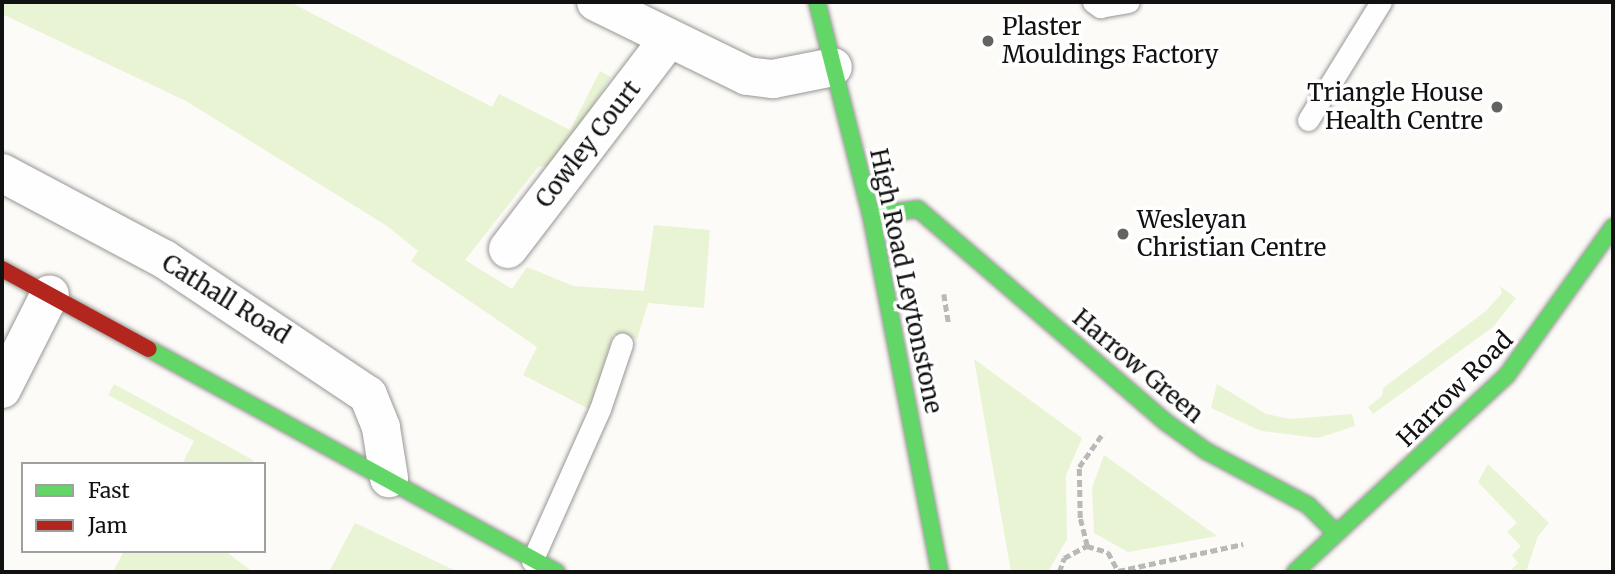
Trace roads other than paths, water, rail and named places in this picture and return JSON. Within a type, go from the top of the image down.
[{"type":"street","points":[[596,2],[668,40],[747,76],[773,79],[833,67]]},
{"type":"street","name":"High Road Leytonstone","points":[[817,2],[871,215],[940,572]]},
{"type":"street","name":"Cowley Court","points":[[508,248],[668,40]]},
{"type":"street","name":"Cathall Road","points":[[2,173],[164,259],[368,395],[381,428],[389,478]]},
{"type":"street","name":"Harrow Green","points":[[871,215],[918,209],[1167,423],[1206,451],[1308,505],[1335,532]]},
{"type":"street","name":"Harrow Road","points":[[1335,532],[1484,400],[1520,361],[1613,227]]},
{"type":"street","points":[[2,269],[389,478],[532,561],[557,572]]},
{"type":"street","points":[[2,389],[50,294]]},
{"type":"street","points":[[1295,572],[1335,532]]},
{"type":"lane","points":[[1093,2],[1100,7],[1129,2]]},
{"type":"lane","points":[[1308,120],[1381,2]]},
{"type":"lane","points":[[532,561],[600,410],[622,344]]},
{"type":"place","name":"Plaster Mouldings Factory","points":[[988,41]]},
{"type":"place","name":"Triangle House Health Centre","points":[[1497,107]]},
{"type":"place","name":"Wesleyan Christian Centre","points":[[1123,234]]}]
